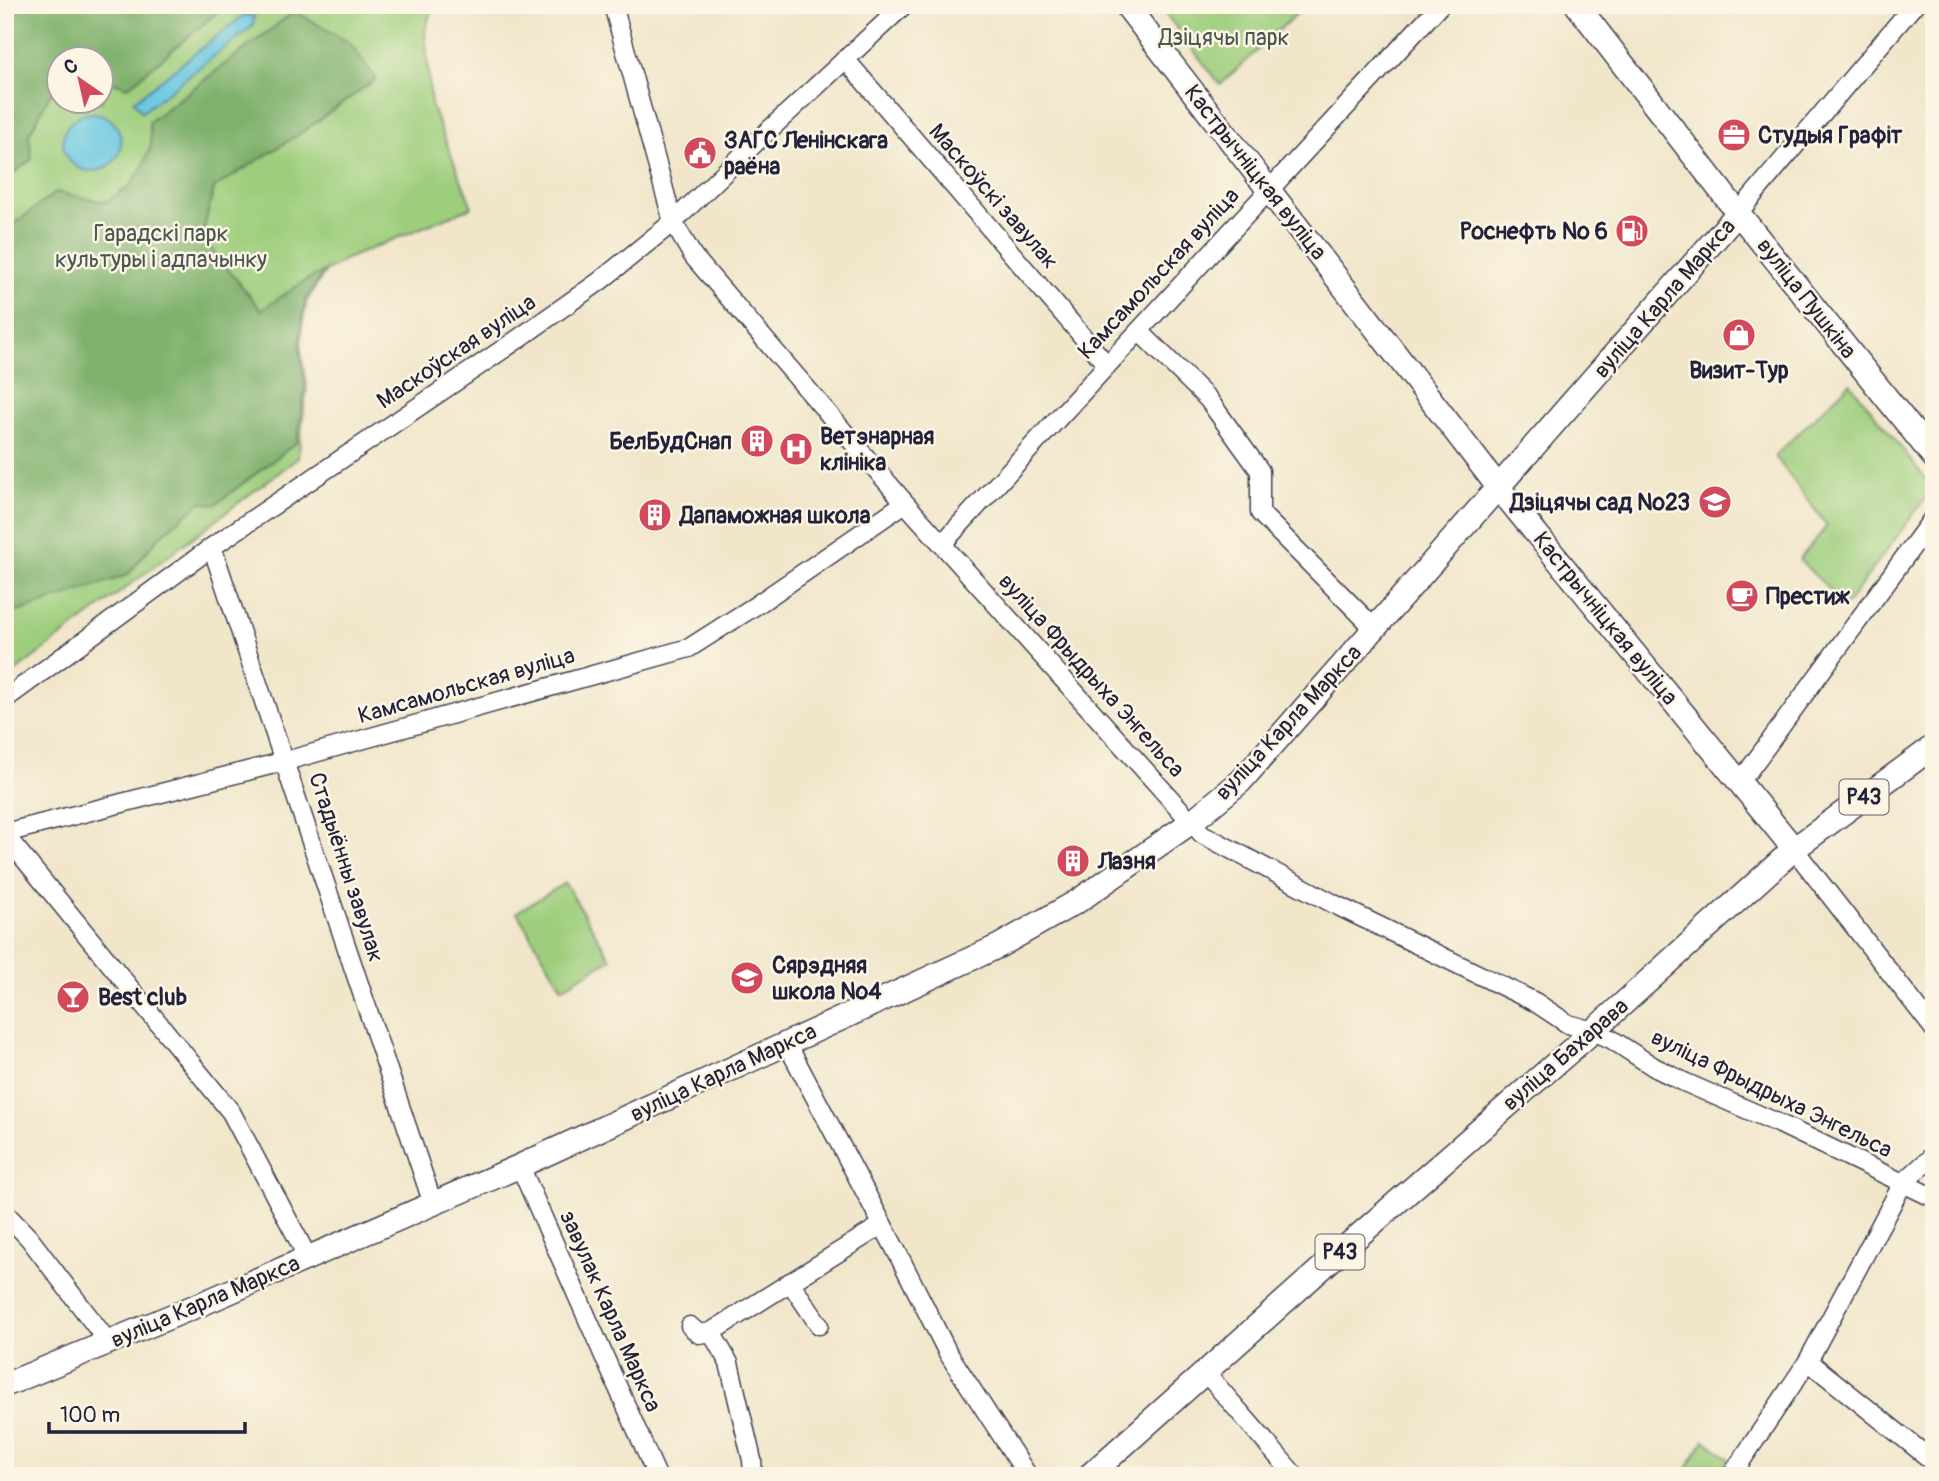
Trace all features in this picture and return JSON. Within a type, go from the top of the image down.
[{"type":"main road","name":"Кастрычніцкая вуліца","points":[[1126,5],[1499,488],[1794,849]]},
{"type":"main road","name":"вуліца Пушкіна","points":[[1577,5],[1738,213],[1934,457]]},
{"type":"main road","name":"вуліца Карла Маркса","points":[[5,1385],[520,1166],[999,946],[1078,901],[1190,823],[1241,781],[1738,213]]},
{"type":"main road","name":"вуліца Бахарава","points":[[1088,1476],[1593,1031],[1794,849],[1934,746]]},
{"type":"street","name":"вуліца Фрыдрыха Энгельса","points":[[613,5],[673,222],[693,256],[905,503],[1202,834],[1535,1002],[1568,1024],[1611,1039],[1654,1067],[1684,1082],[1780,1124],[1934,1198]]},
{"type":"street","name":"Маскоўская вуліца","points":[[5,699],[212,547],[518,340],[642,249],[904,5]]},
{"type":"street","name":"Камсамольская вуліца","points":[[942,544],[1440,5]]},
{"type":"street","name":"вуліца Карла Маркса","points":[[1738,213],[1914,5]]},
{"type":"street","name":"Маскоўскі завулак","points":[[845,59],[1107,365]]},
{"type":"street","points":[[1139,331],[1208,399],[1260,471],[1260,513],[1374,628]]},
{"type":"street","name":"Камсамольская вуліца","points":[[5,834],[286,761],[688,648],[758,604],[905,503]]},
{"type":"street","points":[[1741,782],[1934,517]]},
{"type":"street","name":"Стадыённы завулак","points":[[212,547],[433,1204]]},
{"type":"street","points":[[5,834],[231,1112],[308,1258]]},
{"type":"street","name":"Кастрычніцкая вуліца","points":[[1794,849],[1934,1029]]},
{"type":"street","points":[[786,1042],[948,1353],[1028,1476]]},
{"type":"street","points":[[1731,1476],[1808,1361],[1903,1183],[1934,1155]]},
{"type":"street","name":"завулак Карла Маркса","points":[[520,1166],[657,1476]]},
{"type":"street","points":[[5,1213],[29,1238],[108,1342]]},
{"type":"street","points":[[690,1326],[699,1334],[711,1332],[882,1225]]},
{"type":"street","points":[[790,1282],[818,1325]]},
{"type":"street","points":[[711,1332],[729,1363],[753,1476]]},
{"type":"street","points":[[1808,1361],[1934,1462]]},
{"type":"street","points":[[1205,1372],[1295,1476]]},
{"type":"green space","name":"Гарадскі парк культуры і адпачынку","points":[[5,5],[433,5],[425,31],[431,105],[472,207],[346,259],[325,272],[307,301],[302,327],[301,351],[307,387],[298,458],[5,679]]},
{"type":"green space","points":[[5,5],[226,5],[128,87],[116,83],[116,46],[46,46],[46,102],[29,135],[32,159],[5,180]]},
{"type":"green space","name":"Дзіцячы парк","points":[[1159,5],[1306,5],[1220,85]]},
{"type":"green space","points":[[295,11],[350,43],[376,79],[301,133],[214,188],[202,237],[261,310],[324,271],[305,300],[300,351],[305,387],[297,442],[215,505],[201,502],[158,538],[128,575],[5,616],[5,231],[56,192],[106,202],[131,185],[143,166],[151,145],[149,122]]},
{"type":"green space","points":[[1850,383],[1933,488],[1846,605],[1799,560],[1827,526],[1775,456]]},
{"type":"green space","points":[[565,883],[611,959],[562,988],[517,912]]},
{"type":"green space","points":[[1705,1440],[1729,1459],[1717,1476],[1682,1476]]},
{"type":"water","points":[[244,15],[254,16],[253,26],[142,112],[134,101]]},
{"type":"water","points":[[79,116],[105,116],[113,121],[121,136],[121,148],[113,163],[98,171],[86,171],[71,163],[63,148],[65,131],[71,121]]},
{"type":"place","name":"Студыя Графіт","points":[[1734,135]]},
{"type":"place","name":"ЗАГС Ленінскага раёна","points":[[700,153]]},
{"type":"place","name":"Роснефть № 6","points":[[1632,231]]},
{"type":"place","name":"Визит-Тур","points":[[1739,335]]},
{"type":"place","name":"БелБудСнап","points":[[757,441]]},
{"type":"place","name":"Ветэнарная клініка","points":[[796,449]]},
{"type":"place","name":"Дзіцячы сад №23","points":[[1715,502]]},
{"type":"place","name":"Дапаможная школа","points":[[655,515]]},
{"type":"place","name":"Престиж","points":[[1742,596]]},
{"type":"place","name":"Лазня","points":[[1073,861]]},
{"type":"place","name":"Сярэдняя школа №4","points":[[747,978]]},
{"type":"place","name":"Best club","points":[[73,997]]}]
